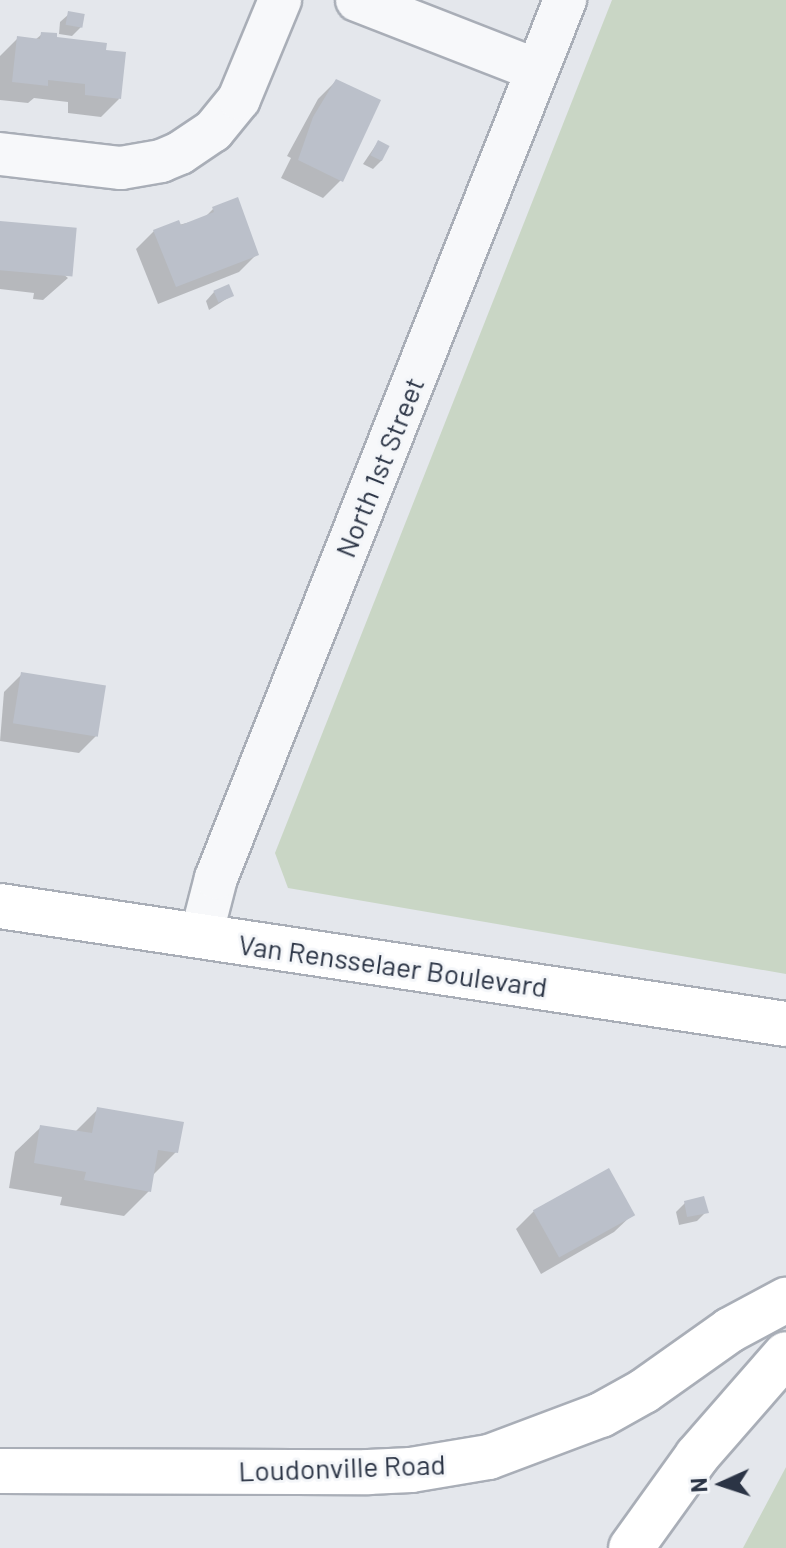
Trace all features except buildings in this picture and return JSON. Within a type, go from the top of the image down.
[{"type":"street","points":[[0,154],[121,168],[161,161],[180,153],[213,131],[239,99],[280,0]]},
{"type":"street","points":[[357,0],[537,70]]},
{"type":"street","name":"North 1st Street","points":[[201,936],[216,878],[565,0]]},
{"type":"street","name":"Van Rensselaer Boulevard","points":[[0,906],[786,1024]]},
{"type":"street","name":"Loudonville Road","points":[[0,1471],[368,1472],[411,1470],[489,1457],[601,1415],[644,1391],[730,1330],[786,1300]]},
{"type":"street","points":[[631,1548],[697,1456],[786,1354]]},
{"type":"green space","points":[[612,0],[786,0],[786,974],[288,888],[275,853]]},
{"type":"green space","points":[[786,1467],[786,1548],[743,1548]]}]
